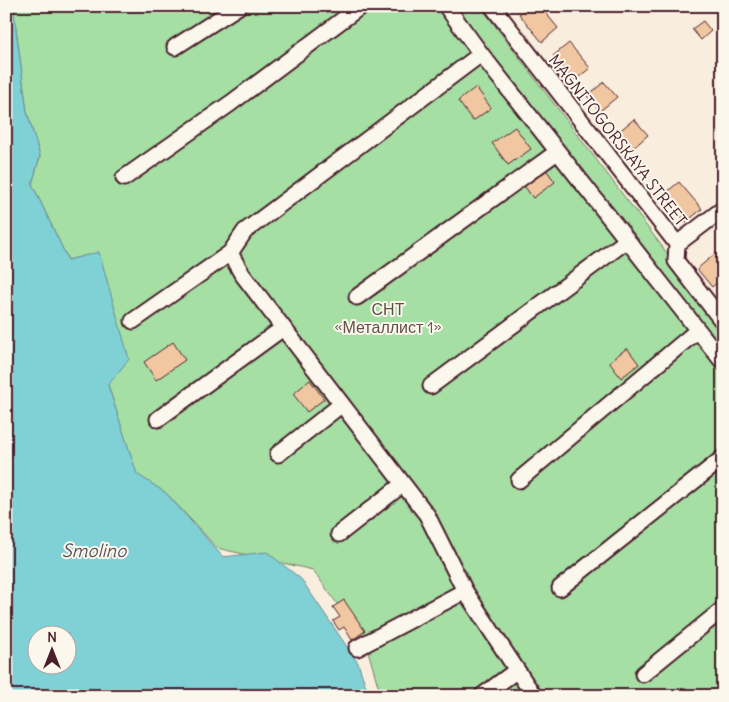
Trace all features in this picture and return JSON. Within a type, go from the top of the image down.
[{"type":"street","points":[[175,47],[239,6]]},
{"type":"street","points":[[124,178],[231,103],[361,6]]},
{"type":"street","points":[[446,6],[626,241],[723,362]]},
{"type":"street","name":"MAGNITOGORSKAYA STREET","points":[[492,6],[676,244],[676,261],[723,322]]},
{"type":"street","points":[[133,321],[230,253],[245,230],[481,54]]},
{"type":"street","points":[[358,297],[557,152]]},
{"type":"street","points":[[676,244],[723,209]]},
{"type":"street","points":[[431,386],[626,241]]},
{"type":"street","points":[[230,253],[242,274],[427,515],[465,591],[534,696]]},
{"type":"street","points":[[158,419],[283,328]]},
{"type":"street","points":[[519,480],[698,330]]},
{"type":"street","points":[[278,454],[342,404]]},
{"type":"street","points":[[560,588],[723,458]]},
{"type":"street","points":[[339,534],[403,484]]},
{"type":"street","points":[[358,648],[465,591]]},
{"type":"street","points":[[643,674],[723,609]]},
{"type":"street","points":[[482,696],[517,670]]},
{"type":"green space","name":"СНТ «Металлист 1»","points":[[13,6],[480,6],[723,327],[723,696],[381,696],[366,644],[313,570],[217,548],[166,493],[137,475],[108,385],[99,253],[68,260],[32,184],[40,156],[27,112]]},
{"type":"water","name":"Smolino","points":[[6,6],[13,6],[27,112],[40,156],[32,184],[68,260],[99,252],[129,359],[108,385],[137,474],[166,493],[223,557],[267,552],[301,579],[358,663],[369,696],[6,696]]},
{"type":"building","points":[[529,6],[540,6],[558,28],[542,42],[519,14]]},
{"type":"building","points":[[703,21],[711,31],[701,40],[692,29]]},
{"type":"building","points":[[569,43],[590,68],[574,81],[553,56]]},
{"type":"building","points":[[604,82],[617,97],[600,111],[587,96]]},
{"type":"building","points":[[476,87],[491,108],[473,121],[458,101]]},
{"type":"building","points":[[634,119],[648,135],[631,150],[617,133]]},
{"type":"building","points":[[515,127],[531,149],[508,165],[492,143]]},
{"type":"building","points":[[542,164],[555,182],[533,198],[520,180]]},
{"type":"building","points":[[679,182],[702,209],[686,222],[663,195]]},
{"type":"building","points":[[716,253],[723,262],[723,277],[712,287],[697,269]]},
{"type":"building","points":[[173,342],[185,360],[156,380],[144,362]]},
{"type":"building","points":[[627,348],[639,364],[621,378],[609,362]]},
{"type":"building","points":[[310,380],[324,399],[307,412],[293,394]]},
{"type":"building","points":[[344,600],[365,631],[352,640],[344,627],[339,630],[333,621],[340,617],[333,607]]}]
